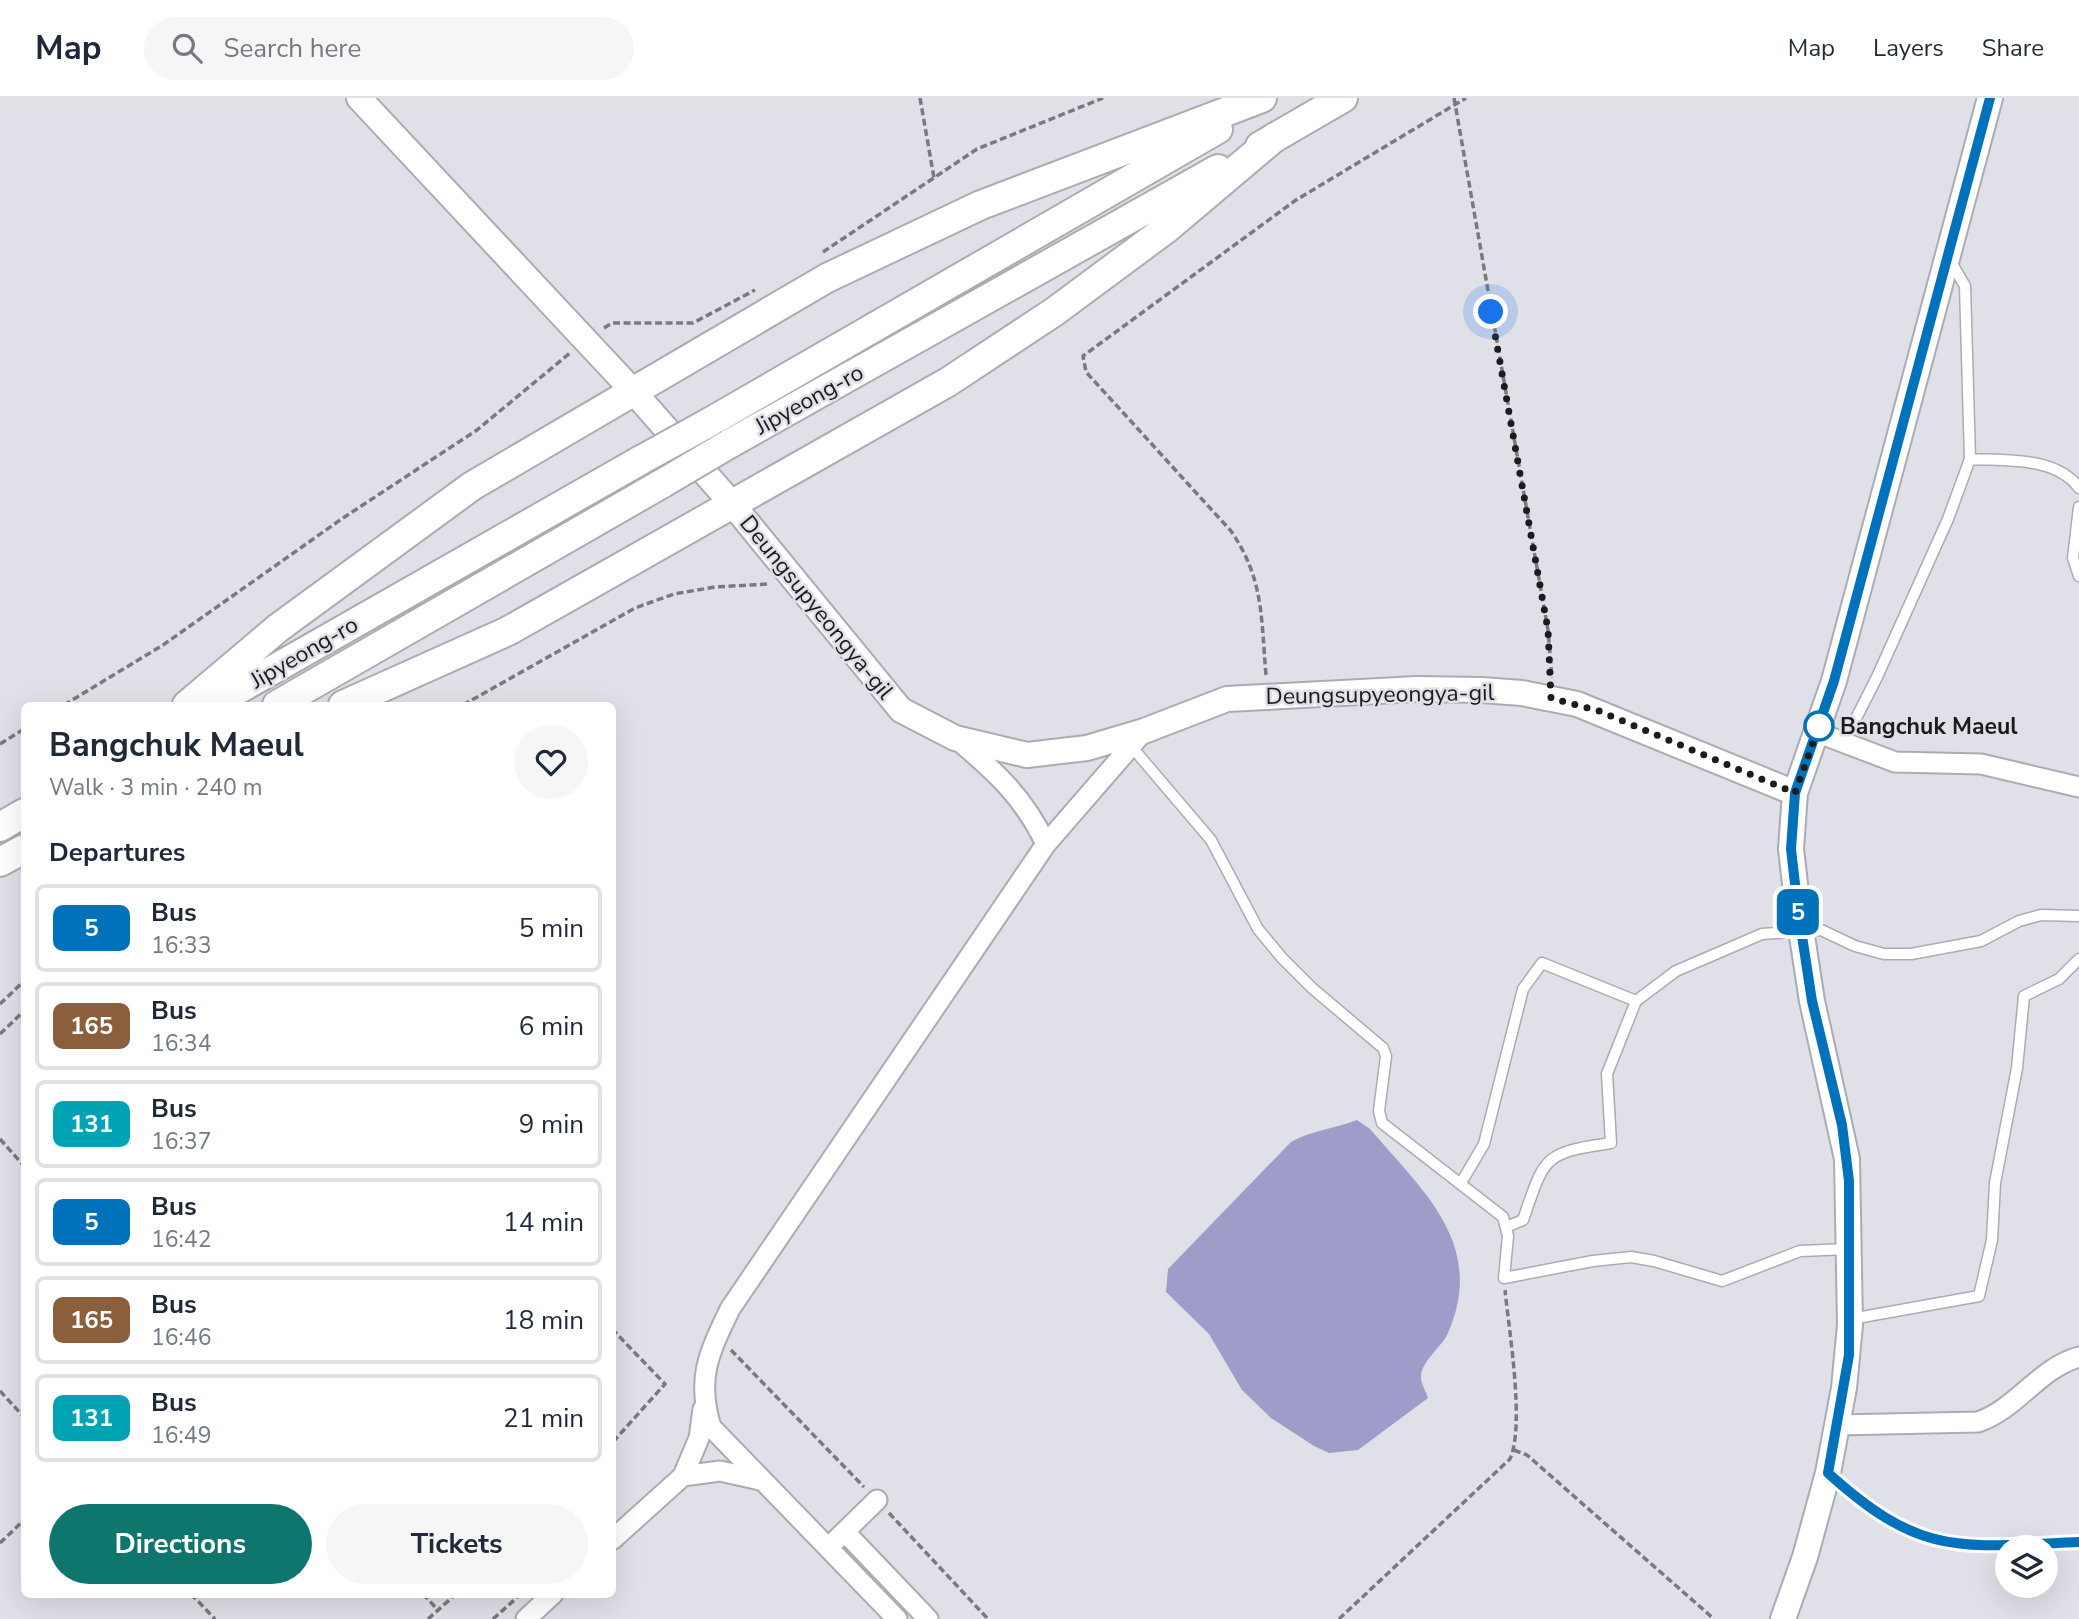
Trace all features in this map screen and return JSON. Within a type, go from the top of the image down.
[{"type":"main road","points":[[191,702],[278,628],[472,486],[827,278],[981,205],[1262,98]]},
{"type":"main road","name":"Jipyeong-ro","points":[[216,702],[710,422],[1272,98]]},
{"type":"main road","name":"Jipyeong-ro","points":[[282,702],[729,444],[1343,98]]},
{"type":"main road","points":[[350,702],[508,631],[948,382],[1054,312],[1166,229],[1275,137]]},
{"type":"main road","points":[[0,827],[21,815]]},
{"type":"main road","points":[[0,862],[21,851]]},
{"type":"street","name":"Deungsupyeongya-gil","points":[[359,98],[633,391],[733,505],[901,710],[955,738],[1027,755],[1087,748],[1137,738],[1209,704],[1227,699],[1417,689],[1481,690],[1551,698],[1599,711],[1795,793]]},
{"type":"street","points":[[1783,1619],[1805,1557],[1828,1473],[1849,1355],[1850,1319],[1847,1160],[1812,1001],[1801,931],[1791,849],[1795,793],[1834,681],[1990,98]]},
{"type":"street","points":[[1816,733],[1895,762],[1981,764],[2079,787]]},
{"type":"street","points":[[955,738],[992,768],[1017,795],[1031,813],[1046,844]]},
{"type":"street","points":[[616,1536],[683,1476],[699,1438],[704,1373],[716,1337],[730,1309],[1046,844],[1137,738]]},
{"type":"street","points":[[1838,1425],[1978,1422],[1995,1416],[2056,1366],[2079,1357]]},
{"type":"street","points":[[703,1401],[711,1427],[897,1619]]},
{"type":"street","points":[[683,1476],[720,1471],[760,1480]]},
{"type":"street","points":[[827,1548],[877,1500]]},
{"type":"street","points":[[845,1532],[922,1617]]},
{"type":"street","points":[[526,1619],[549,1598]]},
{"type":"lane","points":[[1843,744],[1883,665],[1948,519],[1970,459],[1965,286],[1947,256]]},
{"type":"lane","points":[[1970,459],[2035,464],[2056,469],[2079,488]]},
{"type":"lane","points":[[2079,507],[2073,558],[2079,576]]},
{"type":"lane","points":[[1137,738],[1211,840],[1248,912],[1282,958],[1312,988],[1383,1048],[1385,1056],[1379,1111],[1382,1124],[1497,1210],[1506,1227],[1504,1278],[1593,1261],[1631,1257],[1722,1281],[1800,1251],[1850,1250]]},
{"type":"lane","points":[[1506,1227],[1523,1220],[1548,1160],[1568,1150],[1611,1143],[1607,1074],[1636,1001],[1676,971],[1762,934],[1821,930],[1855,946],[1884,954],[1911,954],[1981,941],[2019,920],[2041,915],[2079,916]]},
{"type":"lane","points":[[1850,1319],[1979,1296],[1992,1240],[1995,1183],[2017,1068],[2024,996],[2059,979],[2079,959]]},
{"type":"lane","points":[[1461,1183],[1483,1143],[1514,1014],[1524,989],[1542,963],[1636,1001]]},
{"type":"lane","points":[[1828,1473],[1862,1504],[1889,1522],[1923,1538],[1987,1547],[2079,1542]]},
{"type":"path","points":[[919,98],[934,177]]},
{"type":"path","points":[[820,254],[977,149],[1103,98]]},
{"type":"path","points":[[1454,98],[1548,630],[1551,698]]},
{"type":"path","points":[[1268,696],[1259,587],[1249,557],[1231,531],[1086,372],[1083,356],[1296,200],[1466,98]]},
{"type":"path","points":[[69,702],[163,645],[343,518],[477,430],[584,341],[612,323],[693,323],[762,286]]},
{"type":"path","points":[[468,702],[635,608],[661,599],[715,587],[797,583]]},
{"type":"path","points":[[0,744],[21,731]]},
{"type":"path","points":[[0,1004],[21,984]]},
{"type":"path","points":[[0,1034],[21,1014]]},
{"type":"path","points":[[0,1139],[21,1163]]},
{"type":"path","points":[[1339,1619],[1499,1472],[1514,1450],[1513,1368],[1504,1278]]},
{"type":"path","points":[[616,1333],[665,1384],[616,1439]]},
{"type":"path","points":[[716,1337],[789,1408],[988,1619]]},
{"type":"path","points":[[0,1391],[21,1415]]},
{"type":"path","points":[[1514,1450],[1527,1455],[1714,1619]]},
{"type":"path","points":[[0,1543],[21,1523]]},
{"type":"path","points":[[195,1598],[215,1619]]},
{"type":"path","points":[[427,1598],[438,1610]]},
{"type":"path","points":[[428,1619],[452,1598]]},
{"type":"path","points":[[493,1619],[517,1598]]},
{"type":"water","points":[[1357,1120],[1370,1129],[1410,1174],[1443,1220],[1454,1245],[1460,1272],[1458,1301],[1448,1333],[1422,1372],[1421,1380],[1428,1398],[1358,1450],[1329,1453],[1271,1418],[1242,1390],[1209,1334],[1166,1292],[1168,1269],[1291,1142]]},
{"type":"bus line","name":"5","points":[[1990,98],[1834,681],[1795,793],[1791,849],[1798,910],[1812,1001],[1842,1125],[1849,1181],[1849,1355],[1828,1473],[1862,1504],[1889,1522],[1923,1538],[1987,1547],[2079,1542]]},
{"type":"place","name":"Bangchuk Maeul","points":[[1819,726]]},
{"type":"route","points":[[1491,312],[1548,630],[1552,661],[1551,698],[1599,711],[1795,793],[1819,726]]}]
